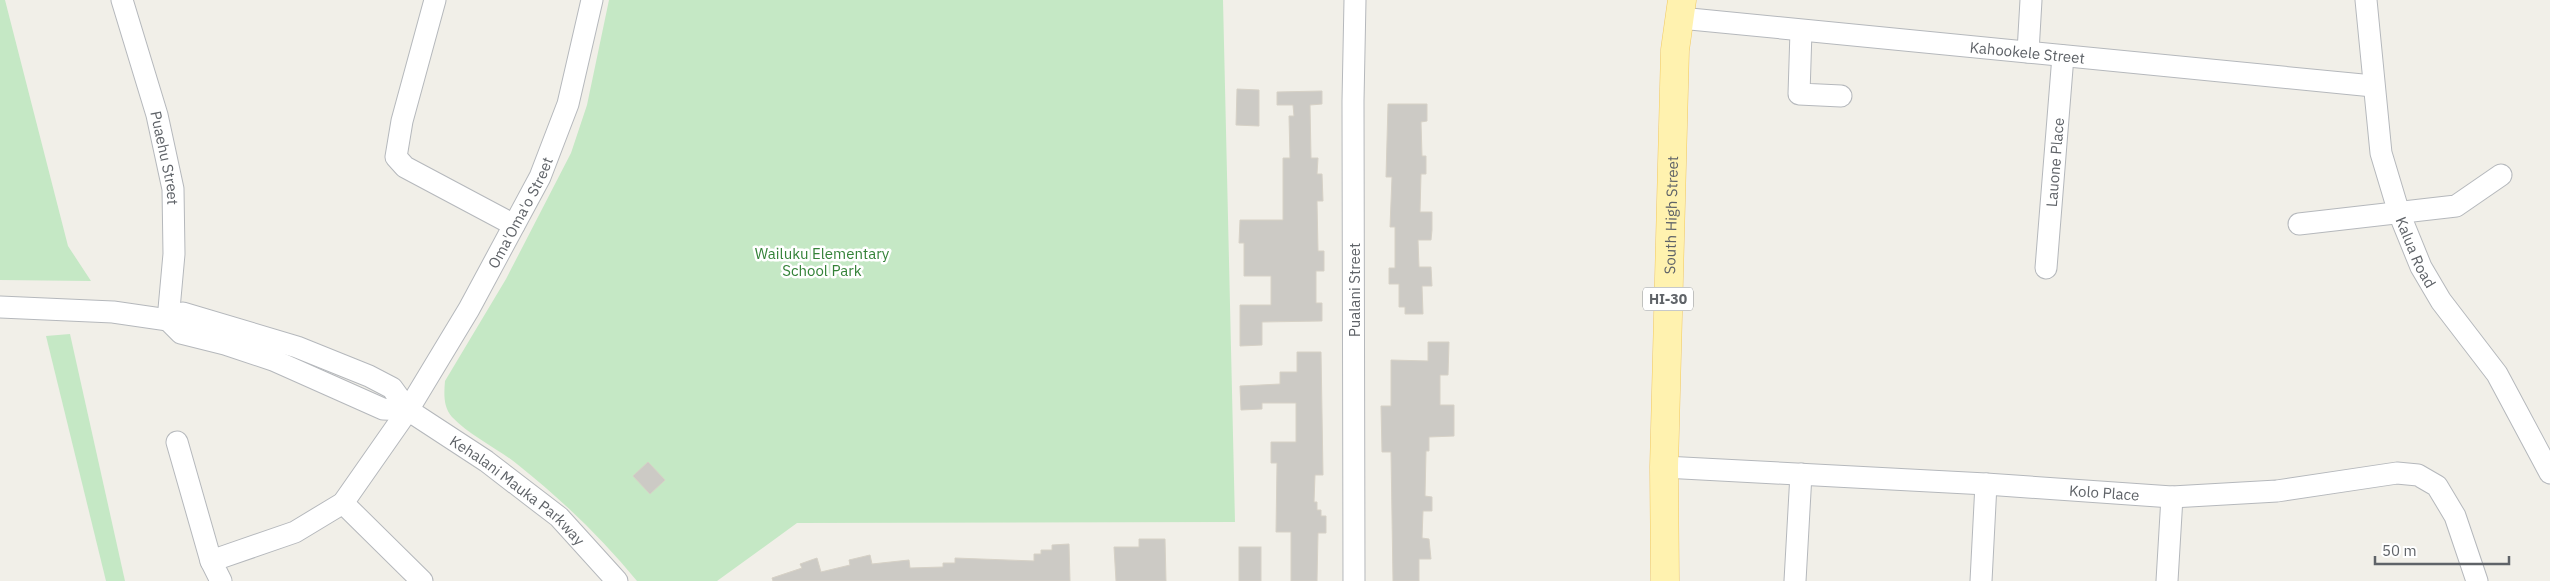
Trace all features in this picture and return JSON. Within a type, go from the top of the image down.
[{"type":"main road","name":"South High Street","points":[[1665,581],[1664,467],[1676,50],[1681,9]]},
{"type":"street","name":"Puaehu Street","points":[[122,0],[157,114],[173,189],[174,254],[168,320]]},
{"type":"street","points":[[435,0],[400,131],[396,157],[405,167],[514,225]]},
{"type":"street","name":"Oma'Oma'o Street","points":[[343,503],[408,410],[469,309],[540,177],[568,104],[592,0]]},
{"type":"street","name":"Pualani Street","points":[[1354,581],[1352,101],[1355,0]]},
{"type":"street","points":[[2028,52],[2031,0]]},
{"type":"street","name":"Kalua Road","points":[[2366,0],[2372,42],[2373,86],[2381,153],[2399,213],[2421,267],[2441,301],[2497,374],[2550,473]]},
{"type":"street","name":"Kahookele Street","points":[[1681,9],[1801,31],[2373,86]]},
{"type":"street","points":[[1801,31],[1799,94],[1841,96]]},
{"type":"street","name":"Lauone Place","points":[[2046,268],[2063,56]]},
{"type":"street","points":[[2299,224],[2456,206],[2501,175]]},
{"type":"street","name":"Kehalani Mauka Parkway","points":[[0,307],[113,312],[168,320],[184,313],[297,347],[369,376],[392,388],[408,410],[486,461],[559,517],[617,581]]},
{"type":"street","points":[[177,442],[211,561],[221,581]]},
{"type":"street","name":"Kolo Place","points":[[1664,467],[1986,484],[2172,497],[2277,491],[2397,473],[2418,475],[2437,486],[2450,509],[2477,581]]},
{"type":"street","points":[[1795,581],[1801,474]]},
{"type":"street","points":[[1981,581],[1986,484]]},
{"type":"street","points":[[2167,581],[2172,497]]},
{"type":"street","points":[[211,561],[295,532],[343,503],[422,581]]},
{"type":"green space","points":[[0,0],[5,0],[68,246],[91,281],[0,280]]},
{"type":"green space","name":"Wailuku Elementary School Park","points":[[609,0],[1223,0],[1235,522],[797,523],[717,581],[637,581],[595,534],[549,491],[509,458],[459,424],[449,413],[444,395],[445,381],[506,279],[571,153],[587,105]]},
{"type":"green space","points":[[70,334],[125,581],[106,581],[46,336]]},
{"type":"building","points":[[1237,89],[1259,90],[1259,126],[1236,125]]},
{"type":"building","points":[[1322,91],[1322,104],[1310,105],[1311,158],[1318,158],[1317,174],[1322,174],[1323,201],[1317,201],[1318,251],[1324,251],[1324,271],[1316,271],[1316,303],[1322,303],[1322,321],[1262,322],[1262,345],[1240,346],[1240,305],[1271,305],[1271,276],[1244,276],[1244,243],[1239,243],[1240,220],[1283,220],[1283,158],[1290,158],[1289,116],[1294,116],[1293,105],[1277,105],[1277,92]]},
{"type":"building","points":[[1388,104],[1427,104],[1427,121],[1421,122],[1422,156],[1426,156],[1426,174],[1421,174],[1420,212],[1432,212],[1432,230],[1431,240],[1418,240],[1419,267],[1431,267],[1432,286],[1422,286],[1423,314],[1405,314],[1405,307],[1399,307],[1399,284],[1389,284],[1389,268],[1395,268],[1395,227],[1390,227],[1392,177],[1386,177]]},
{"type":"building","points":[[1428,342],[1449,342],[1448,375],[1440,375],[1440,405],[1454,405],[1454,436],[1429,437],[1429,451],[1426,451],[1425,496],[1432,497],[1432,511],[1423,511],[1422,538],[1429,539],[1431,559],[1419,559],[1419,581],[1393,581],[1391,452],[1382,452],[1381,406],[1391,406],[1391,360],[1428,361]]},
{"type":"building","points":[[1297,352],[1321,352],[1323,475],[1315,475],[1314,502],[1317,502],[1317,510],[1321,510],[1321,516],[1326,516],[1326,533],[1318,533],[1317,581],[1291,581],[1291,532],[1276,532],[1277,463],[1271,463],[1271,442],[1296,442],[1296,403],[1262,403],[1262,409],[1241,410],[1240,386],[1280,384],[1280,372],[1297,372]]},
{"type":"building","points":[[648,462],[665,480],[650,494],[633,476]]},
{"type":"building","points":[[1139,539],[1165,539],[1166,581],[1116,581],[1114,547],[1139,547]]},
{"type":"building","points":[[1069,544],[1070,581],[773,581],[772,578],[802,568],[800,564],[817,558],[821,572],[850,565],[849,560],[870,555],[872,564],[909,560],[910,568],[943,567],[943,563],[955,563],[955,558],[1034,561],[1034,554],[1041,554],[1041,550],[1052,550],[1052,545]]},
{"type":"building","points":[[1239,547],[1261,547],[1261,581],[1239,581]]}]
